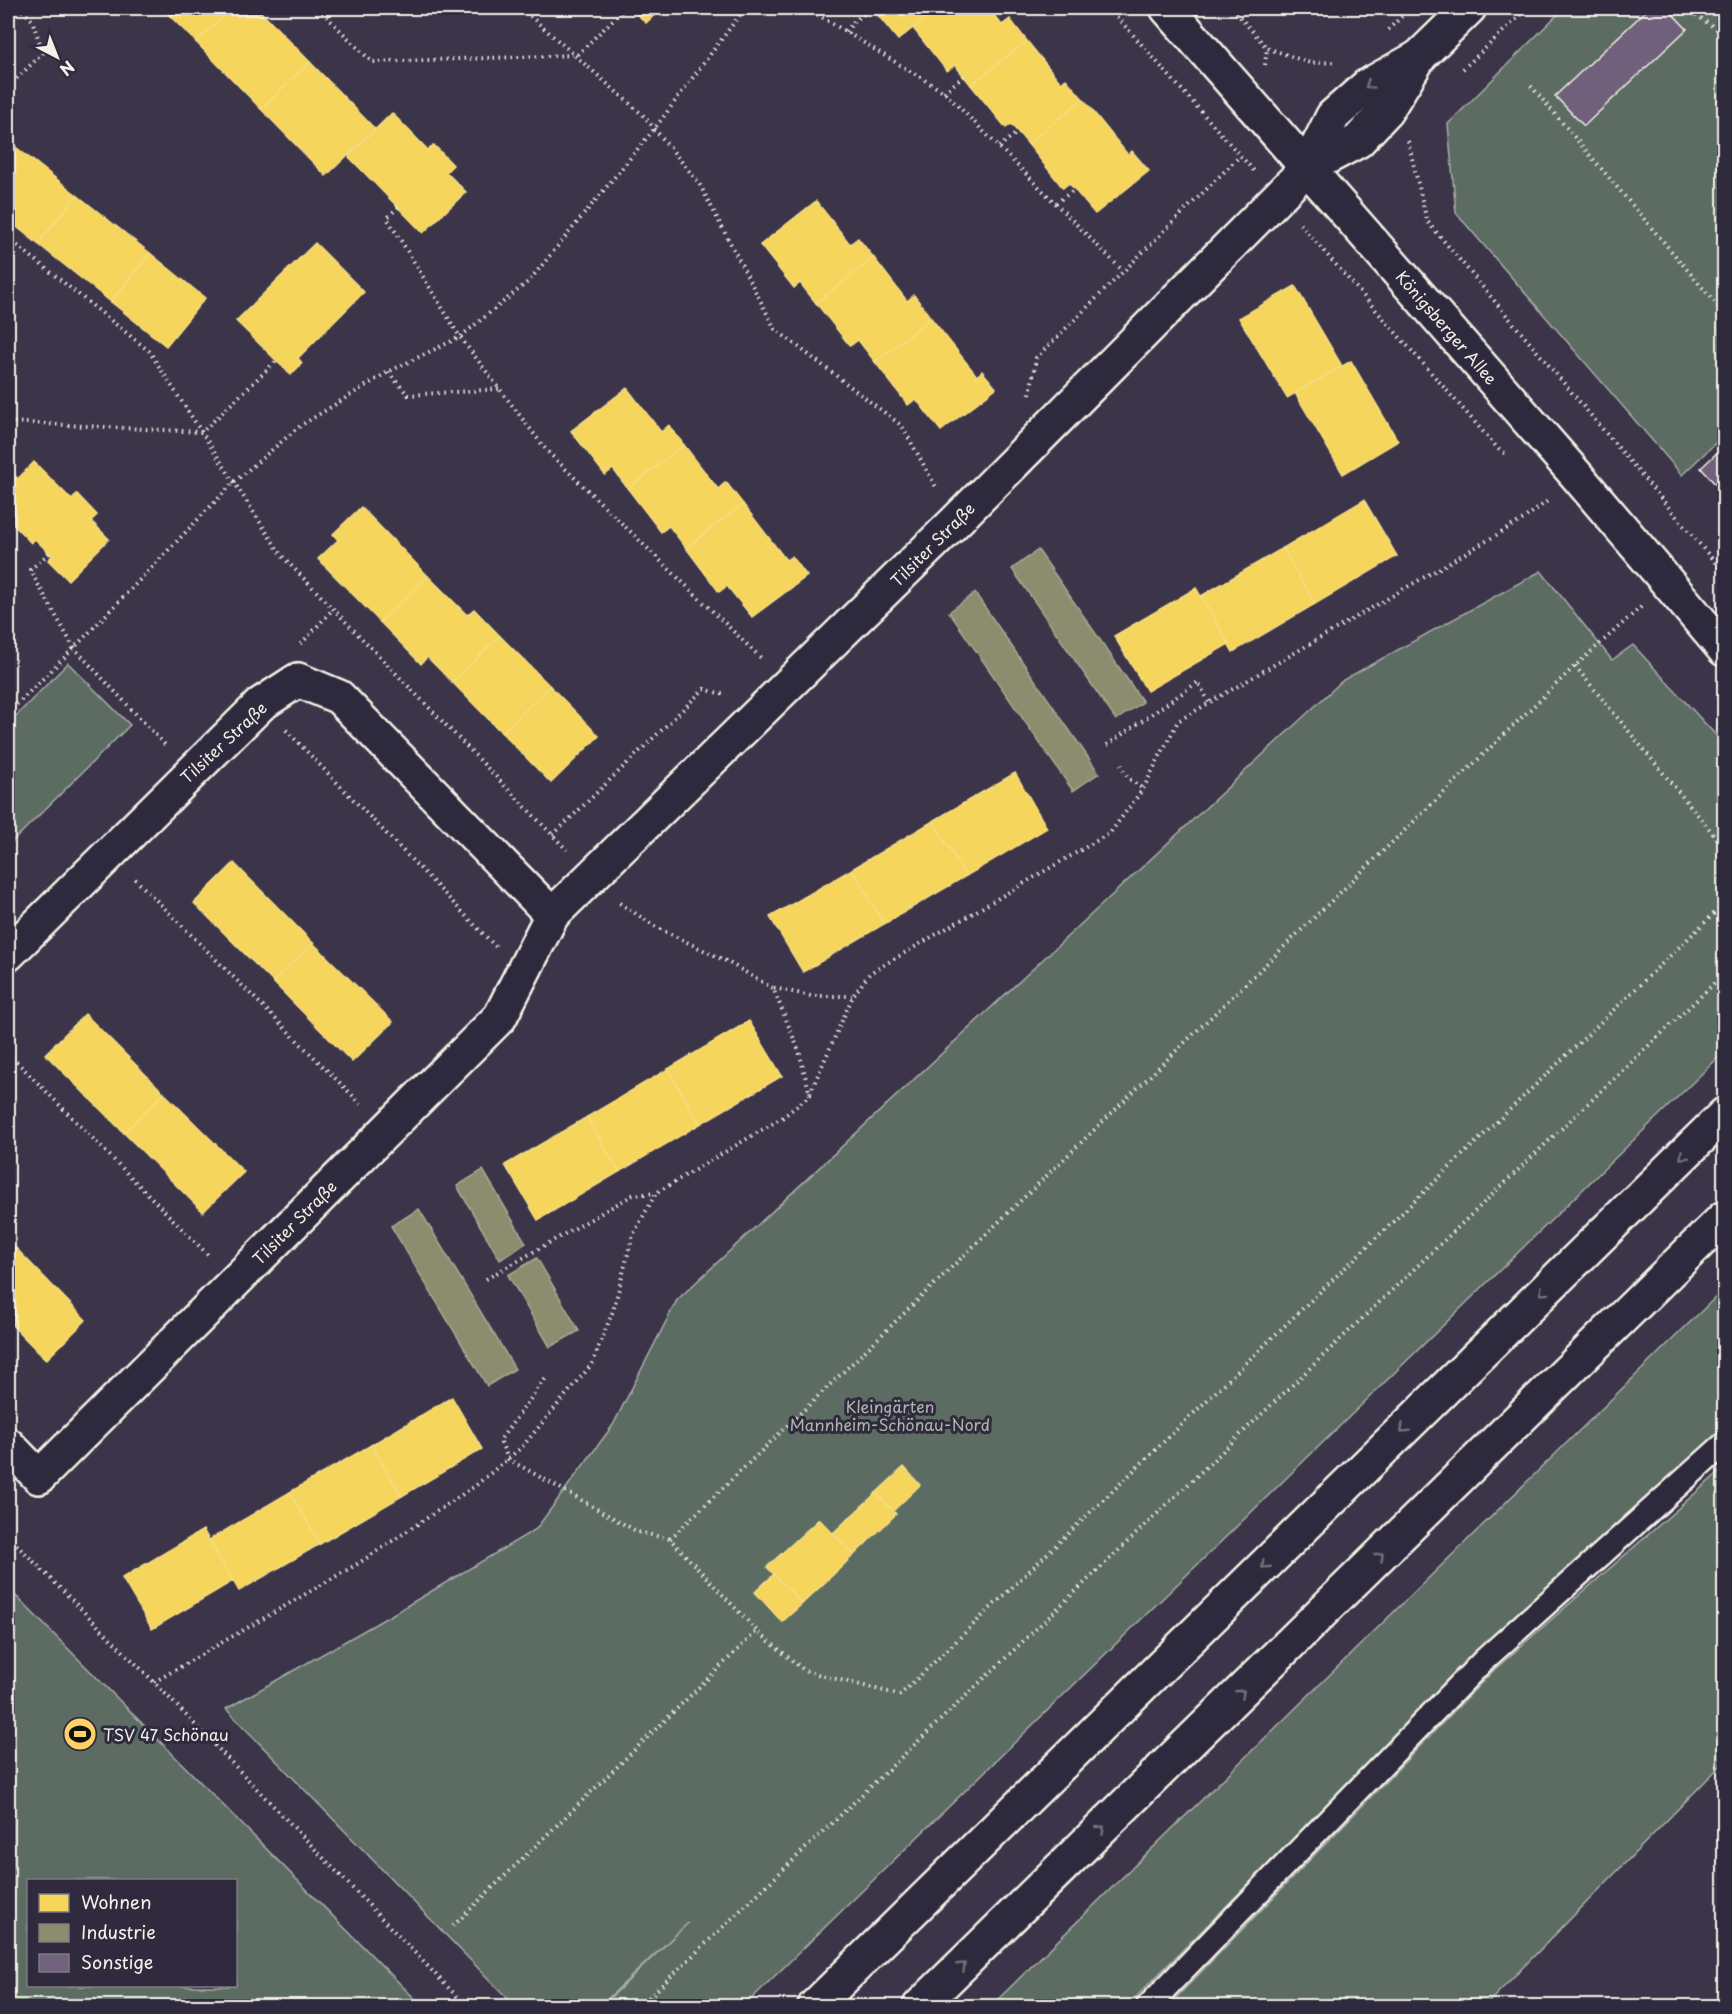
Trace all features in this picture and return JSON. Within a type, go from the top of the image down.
[{"type":"main road","name":"Königsberger Allee","points":[[1167,8],[1578,477],[1725,649]]},
{"type":"main road","name":"Tilsiter Straße","points":[[8,1445],[39,1477],[500,1017],[552,915],[955,522],[1307,168],[1333,116],[1367,86],[1420,56],[1468,8]]},
{"type":"main road","name":"Tilsiter Straße","points":[[8,954],[190,771],[261,704],[298,680],[339,697],[552,915]]},
{"type":"main road","points":[[815,2007],[1725,1115]]},
{"type":"main road","points":[[920,2007],[1725,1218]]},
{"type":"lane","points":[[1148,2007],[1484,1660],[1725,1444]]},
{"type":"path","points":[[8,87],[43,53],[32,20],[20,8]]},
{"type":"path","points":[[318,8],[372,62],[577,55],[625,8]]},
{"type":"path","points":[[521,8],[645,116],[699,183],[775,329],[902,426],[955,522]]},
{"type":"path","points":[[8,713],[234,482],[300,426],[388,372],[460,337],[530,281],[655,128],[746,8]]},
{"type":"path","points":[[807,8],[944,92],[1123,271]]},
{"type":"path","points":[[846,32],[854,21],[872,8]]},
{"type":"path","points":[[1232,8],[1267,48],[1310,63],[1345,62]]},
{"type":"path","points":[[1686,8],[1725,34]]},
{"type":"path","points":[[944,92],[964,76]]},
{"type":"path","points":[[1531,86],[1725,313]]},
{"type":"path","points":[[999,147],[1018,132]]},
{"type":"path","points":[[1407,139],[1427,221],[1725,573]]},
{"type":"path","points":[[1047,428],[1029,407],[1036,358],[1240,156]]},
{"type":"path","points":[[1056,203],[1075,189]]},
{"type":"path","points":[[398,207],[387,218],[460,337],[547,451],[789,685]]},
{"type":"path","points":[[8,238],[148,351],[282,556],[616,901],[656,927],[724,960],[773,988],[812,996],[853,996]]},
{"type":"path","points":[[8,422],[202,432],[276,361]]},
{"type":"path","points":[[388,372],[408,395],[500,389]]},
{"type":"path","points":[[486,1279],[633,1195],[656,1193],[782,1118],[810,1095],[853,996],[870,973],[1110,832],[1143,789],[1178,720],[1522,520],[1578,477]]},
{"type":"path","points":[[49,553],[30,570],[74,648],[190,771]]},
{"type":"path","points":[[670,1539],[1575,666],[1668,583]]},
{"type":"path","points":[[1575,666],[1725,847]]},
{"type":"path","points":[[1107,744],[1198,682],[1209,702]]},
{"type":"path","points":[[553,835],[704,689],[766,707]]},
{"type":"path","points":[[261,704],[522,974]]},
{"type":"path","points":[[1120,764],[1128,778],[1143,789]]},
{"type":"path","points":[[109,853],[387,1130]]},
{"type":"path","points":[[545,1379],[500,1440],[508,1459],[638,1532],[670,1539],[757,1631],[805,1671],[900,1695],[1725,904]]},
{"type":"path","points":[[640,2007],[1725,974]]},
{"type":"path","points":[[773,988],[799,1051],[810,1095]]},
{"type":"path","points":[[8,1053],[234,1282]]},
{"type":"path","points":[[154,1682],[359,1563],[475,1486],[522,1447],[592,1364],[613,1311],[633,1235],[656,1193]]},
{"type":"path","points":[[8,1536],[154,1682],[466,2007]]},
{"type":"path","points":[[453,1926],[757,1631]]},
{"type":"green space","points":[[1564,8],[1724,8],[1724,435],[1682,475],[1456,213],[1448,124]]},
{"type":"green space","name":"Kleingärten Mannheim-Schönau-Nord","points":[[1541,571],[1612,660],[1633,645],[1724,744],[1724,1052],[744,2006],[602,2006],[688,1923],[600,2006],[515,2006],[226,1709],[536,1529],[613,1425],[677,1300],[1343,680]]},
{"type":"green space","points":[[68,663],[130,725],[8,846],[8,724]]},
{"type":"green space","points":[[1724,1289],[1724,1428],[1478,1653],[1127,2006],[991,2006]]},
{"type":"green space","points":[[1724,1468],[1724,1762],[1485,2006],[1168,2006],[1494,1670]]},
{"type":"green space","name":"TSV 47 Schönau","points":[[8,1588],[422,2006],[8,2006]]},
{"type":"building: Wohnen","points":[[162,8],[232,8],[196,42]]},
{"type":"building: Wohnen","points":[[232,8],[257,8],[310,62],[261,109],[196,42]]},
{"type":"building: Wohnen","points":[[631,8],[662,8],[646,23]]},
{"type":"building: Wohnen","points":[[872,8],[938,8],[898,40]]},
{"type":"building: Wohnen","points":[[938,8],[988,8],[1002,25],[1010,19],[1027,41],[971,85],[955,65],[947,71],[913,28]]},
{"type":"building: Wohnen","points":[[1027,41],[1061,83],[1066,79],[1083,99],[1028,144],[1011,124],[1006,128],[971,85]]},
{"type":"building: Wohnen","points":[[310,62],[375,129],[326,176],[261,109]]},
{"type":"building: Wohnen","points":[[1083,99],[1128,155],[1132,151],[1149,171],[1095,214],[1069,183],[1063,188],[1028,144]]},
{"type":"building: Wohnen","points":[[392,113],[428,150],[434,145],[453,165],[446,172],[466,192],[423,233],[348,156]]},
{"type":"building: Wohnen","points":[[8,141],[77,195],[38,244],[8,220]]},
{"type":"building: Wohnen","points":[[77,195],[150,253],[111,302],[38,244]]},
{"type":"building: Wohnen","points":[[816,201],[850,244],[858,238],[874,258],[816,303],[800,283],[794,288],[760,245]]},
{"type":"building: Wohnen","points":[[315,243],[364,292],[298,358],[302,363],[291,375],[236,321]]},
{"type":"building: Wohnen","points":[[150,253],[205,298],[166,346],[111,302]]},
{"type":"building: Wohnen","points":[[874,258],[907,301],[914,295],[931,318],[875,362],[858,340],[850,346],[816,303]]},
{"type":"building: Wohnen","points":[[1295,286],[1342,366],[1287,398],[1239,318]]},
{"type":"building: Wohnen","points":[[931,318],[977,376],[982,371],[996,388],[941,431],[916,399],[908,405],[875,362]]},
{"type":"building: Wohnen","points":[[1351,361],[1398,441],[1343,474],[1295,393]]},
{"type":"building: Wohnen","points":[[627,388],[661,432],[669,425],[684,445],[628,489],[613,469],[605,475],[571,431]]},
{"type":"building: Wohnen","points":[[684,445],[718,489],[726,482],[743,504],[686,548],[669,526],[661,532],[628,489]]},
{"type":"building: Wohnen","points":[[34,462],[72,500],[77,494],[97,515],[91,521],[109,539],[68,580],[48,560],[52,556],[35,539],[31,543],[8,519],[8,489]]},
{"type":"building: Wohnen","points":[[8,468],[18,479],[8,489]]},
{"type":"building: Wohnen","points":[[1364,500],[1397,556],[1315,604],[1283,548]]},
{"type":"building: Wohnen","points":[[743,504],[786,560],[792,556],[807,576],[752,617],[727,586],[719,592],[686,548]]},
{"type":"building: Wohnen","points":[[361,507],[428,576],[380,622],[318,559],[338,540],[333,534]]},
{"type":"building: Wohnen","points":[[1283,548],[1315,604],[1233,652],[1201,596]]},
{"type":"building: Wohnen","points":[[428,576],[467,615],[474,609],[500,636],[452,682],[427,657],[421,664],[380,622]]},
{"type":"building: Wohnen","points":[[1196,588],[1229,644],[1147,691],[1114,636]]},
{"type":"building: Wohnen","points":[[500,636],[550,686],[502,733],[452,682]]},
{"type":"building: Wohnen","points":[[550,686],[599,736],[551,783],[502,733]]},
{"type":"building: Wohnen","points":[[1015,773],[1047,828],[966,876],[933,821]]},
{"type":"building: Wohnen","points":[[933,821],[966,876],[884,924],[852,869]]},
{"type":"building: Wohnen","points":[[234,863],[313,943],[273,982],[194,903]]},
{"type":"building: Wohnen","points":[[852,869],[884,924],[803,972],[770,917]]},
{"type":"building: Wohnen","points":[[313,943],[393,1022],[352,1062],[273,982]]},
{"type":"building: Wohnen","points":[[85,1014],[164,1093],[124,1133],[45,1054]]},
{"type":"building: Wohnen","points":[[749,1021],[782,1076],[700,1124],[668,1069]]},
{"type":"building: Wohnen","points":[[668,1069],[700,1124],[619,1172],[587,1117]]},
{"type":"building: Wohnen","points":[[164,1093],[244,1172],[203,1212],[124,1133]]},
{"type":"building: Wohnen","points":[[587,1117],[619,1172],[538,1220],[505,1165]]},
{"type":"building: Wohnen","points":[[8,1240],[86,1320],[46,1360],[8,1321]]},
{"type":"building: Wohnen","points":[[452,1397],[482,1449],[402,1496],[371,1445]]},
{"type":"building: Wohnen","points":[[371,1445],[402,1496],[320,1544],[290,1492]]},
{"type":"building: Wohnen","points":[[904,1467],[920,1485],[893,1511],[876,1493]]},
{"type":"building: Wohnen","points":[[290,1492],[320,1544],[239,1591],[209,1540]]},
{"type":"building: Wohnen","points":[[876,1493],[896,1514],[854,1555],[833,1533]]},
{"type":"building: Wohnen","points":[[819,1519],[854,1555],[802,1604],[767,1567]]},
{"type":"building: Wohnen","points":[[203,1530],[233,1581],[152,1629],[122,1578]]},
{"type":"building: Wohnen","points":[[774,1574],[802,1604],[782,1622],[755,1592]]},
{"type":"building: Industrie","points":[[1038,550],[1143,702],[1116,720],[1012,569]]},
{"type":"building: Industrie","points":[[975,593],[1099,773],[1073,791],[949,612]]},
{"type":"building: Industrie","points":[[483,1170],[526,1243],[500,1260],[457,1186]]},
{"type":"building: Industrie","points":[[419,1209],[515,1369],[487,1386],[391,1226]]},
{"type":"building: Industrie","points":[[537,1258],[579,1331],[550,1347],[508,1275]]},
{"type":"building: Sonstige","points":[[1649,8],[1667,8],[1687,29],[1584,126],[1555,96]]},
{"type":"building: Sonstige","points":[[1724,446],[1724,494],[1701,468]]},
{"type":"place","name":"TSV 47 Schönau","points":[[80,1734]]}]
